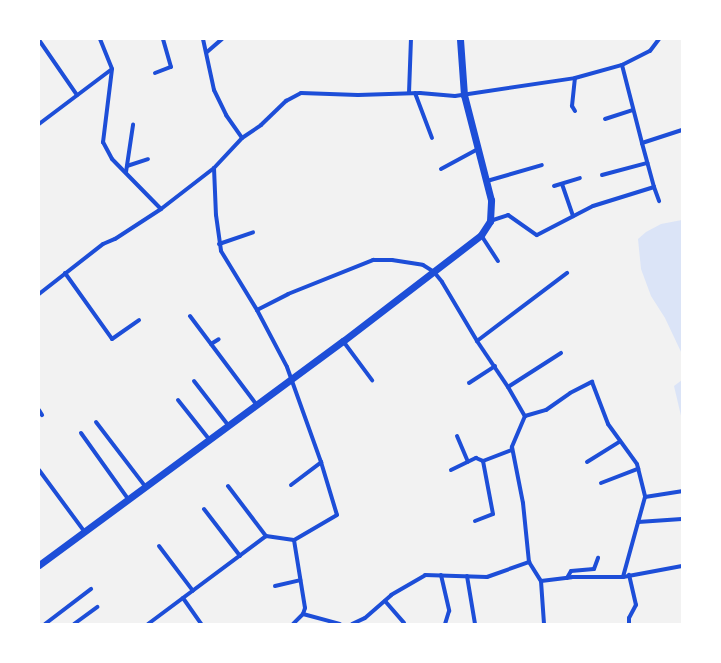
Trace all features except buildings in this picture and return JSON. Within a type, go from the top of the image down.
[{"type":"street","points":[[100,39],[112,69],[103,142],[112,159],[160,209]]},
{"type":"street","points":[[155,73],[171,67],[163,39]]},
{"type":"street","points":[[204,39],[211,81],[214,90],[226,115],[242,138]]},
{"type":"street","points":[[207,52],[222,39]]},
{"type":"street","points":[[410,93],[411,39]]},
{"type":"street","points":[[39,565],[343,341],[481,235],[490,222],[492,212],[491,200],[464,95],[460,39]]},
{"type":"street","points":[[39,294],[103,244],[115,239],[160,209],[214,168],[242,138],[261,125],[286,101],[301,93],[358,95],[415,93],[455,96],[464,95],[575,78],[622,65],[650,51],[659,39]]},
{"type":"street","points":[[39,40],[77,95]]},
{"type":"street","points":[[622,65],[632,110],[659,201]]},
{"type":"street","points":[[39,124],[112,69]]},
{"type":"street","points":[[575,78],[572,106],[575,111]]},
{"type":"street","points":[[415,93],[432,138]]},
{"type":"street","points":[[605,119],[632,110]]},
{"type":"street","points":[[126,172],[133,125]]},
{"type":"street","points":[[642,143],[682,130]]},
{"type":"street","points":[[441,169],[479,149]]},
{"type":"street","points":[[127,166],[148,159]]},
{"type":"street","points":[[602,175],[647,163]]},
{"type":"street","points":[[487,181],[542,165]]},
{"type":"street","points":[[214,168],[220,251],[257,310],[291,378],[321,462],[337,515],[294,540],[266,536],[228,486]]},
{"type":"street","points":[[554,186],[580,178]]},
{"type":"street","points":[[562,184],[573,216]]},
{"type":"street","points":[[490,222],[508,215],[537,235],[592,206],[654,187]]},
{"type":"street","points":[[219,244],[253,232]]},
{"type":"street","points":[[481,235],[498,261]]},
{"type":"street","points":[[257,310],[288,294],[373,260],[392,260],[423,265],[434,272],[442,282],[477,341],[495,366],[525,416]]},
{"type":"street","points":[[65,273],[112,339],[139,320]]},
{"type":"street","points":[[477,341],[567,273]]},
{"type":"street","points":[[190,316],[256,404]]},
{"type":"street","points":[[211,344],[219,339]]},
{"type":"street","points":[[343,341],[372,380]]},
{"type":"street","points":[[508,387],[561,353]]},
{"type":"street","points":[[469,383],[495,366]]},
{"type":"street","points":[[194,381],[228,425]]},
{"type":"street","points":[[525,416],[546,410],[570,393],[592,382],[608,424],[637,464],[645,497],[622,577]]},
{"type":"street","points":[[178,400],[209,439]]},
{"type":"street","points":[[39,410],[42,415]]},
{"type":"street","points":[[525,416],[512,450],[523,503],[529,562],[541,582],[544,624]]},
{"type":"street","points":[[96,422],[145,486]]},
{"type":"street","points":[[81,433],[128,498]]},
{"type":"street","points":[[457,436],[468,462]]},
{"type":"street","points":[[587,462],[620,441]]},
{"type":"street","points":[[451,470],[476,458],[482,461],[512,450]]},
{"type":"street","points":[[476,521],[493,514],[482,461]]},
{"type":"street","points":[[291,485],[321,462]]},
{"type":"street","points":[[601,483],[638,469]]},
{"type":"street","points":[[39,470],[84,531]]},
{"type":"street","points":[[645,497],[682,491]]},
{"type":"street","points":[[204,509],[240,556]]},
{"type":"street","points":[[638,522],[682,519]]},
{"type":"street","points":[[148,624],[266,536]]},
{"type":"street","points":[[293,624],[303,614],[305,608],[294,540]]},
{"type":"street","points":[[159,546],[193,591]]},
{"type":"street","points":[[567,578],[571,571],[594,569],[598,558]]},
{"type":"street","points":[[352,624],[365,618],[390,595],[425,575],[487,577],[529,562]]},
{"type":"street","points":[[541,582],[567,578],[622,577],[682,566]]},
{"type":"street","points":[[441,575],[449,611],[445,624]]},
{"type":"street","points":[[629,575],[636,604],[629,618],[629,624]]},
{"type":"street","points":[[467,576],[475,624]]},
{"type":"street","points":[[275,586],[300,580]]},
{"type":"street","points":[[45,624],[91,590]]},
{"type":"street","points":[[183,598],[201,624]]},
{"type":"street","points":[[385,601],[404,623]]},
{"type":"street","points":[[74,624],[97,607]]},
{"type":"street","points":[[303,614],[340,624]]},
{"type":"shaded area","points":[[682,220],[682,354],[665,318],[651,296],[641,269],[638,239],[646,232],[661,224]]},
{"type":"shaded area","points":[[682,380],[682,420],[674,386]]}]
